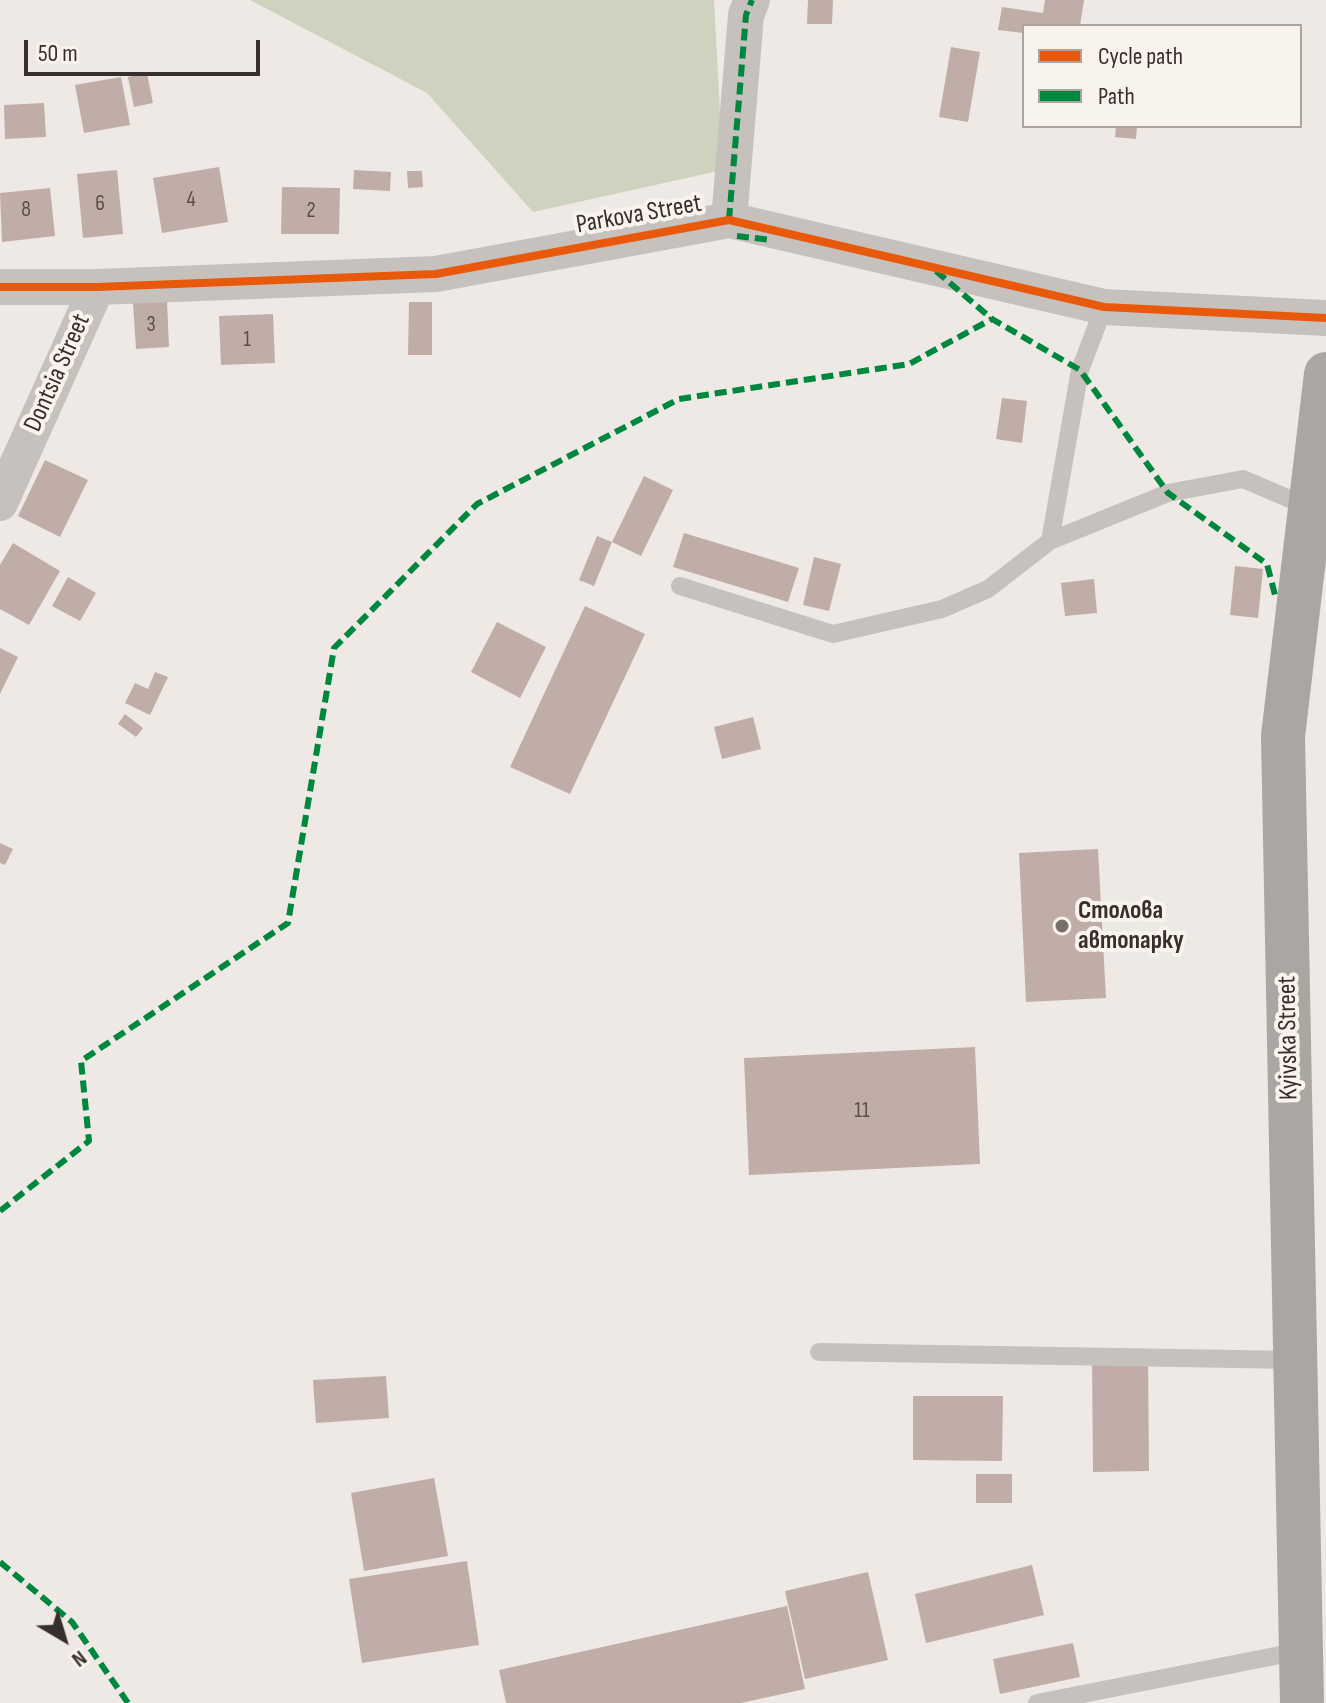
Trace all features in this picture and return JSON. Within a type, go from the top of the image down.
[{"type":"main road","name":"Kyivska Street","points":[[1302,1703],[1283,736],[1323,432],[1326,374]]},
{"type":"street","points":[[729,220],[746,15],[752,0]]},
{"type":"street","name":"Parkova Street","points":[[0,287],[97,287],[436,274],[729,220],[1104,307],[1326,318]]},
{"type":"street","name":"Dontsia Street","points":[[0,503],[97,287]]},
{"type":"lane","points":[[1050,541],[1080,370],[1104,307]]},
{"type":"lane","points":[[680,586],[833,634],[942,609],[988,589],[1050,541],[1168,493],[1243,479],[1311,508]]},
{"type":"lane","points":[[819,1352],[1295,1360]]},
{"type":"lane","points":[[1037,1703],[1300,1651]]},
{"type":"green space","points":[[250,0],[714,0],[723,170],[533,212],[427,93]]},
{"type":"building","points":[[808,0],[833,0],[832,24],[807,24]]},
{"type":"building","points":[[1045,0],[1084,0],[1080,24],[1022,24],[1022,33],[998,30],[1002,7],[1043,13]]},
{"type":"building","points":[[951,47],[980,52],[968,122],[939,117]]},
{"type":"building","points":[[147,73],[153,103],[134,107],[128,77]]},
{"type":"building","points":[[121,77],[130,125],[84,133],[75,85]]},
{"type":"building","points":[[44,103],[46,137],[5,139],[4,105]]},
{"type":"building","points":[[1116,128],[1137,128],[1136,139],[1115,137]]},
{"type":"building","points":[[219,167],[228,222],[162,233],[153,178]]},
{"type":"building","points":[[117,170],[123,234],[83,238],[77,174]]},
{"type":"building","points":[[354,170],[391,172],[390,191],[353,189]]},
{"type":"building","points":[[407,171],[422,171],[423,187],[408,188]]},
{"type":"building","points":[[282,187],[340,188],[339,234],[281,234]]},
{"type":"building","points":[[50,188],[55,236],[2,242],[0,193]]},
{"type":"building","points":[[167,301],[169,347],[136,349],[133,303]]},
{"type":"building","points":[[409,302],[432,302],[432,355],[408,355]]},
{"type":"building","points":[[273,314],[275,363],[221,365],[219,316]]},
{"type":"building","points":[[1002,398],[1027,401],[1022,443],[996,439]]},
{"type":"building","points":[[45,460],[88,480],[60,537],[18,516]]},
{"type":"building","points":[[644,476],[673,490],[641,556],[612,542]]},
{"type":"building","points":[[684,533],[799,568],[788,602],[673,567]]},
{"type":"building","points":[[597,536],[612,542],[594,586],[579,580]]},
{"type":"building","points":[[13,543],[60,571],[29,625],[0,609],[0,565]]},
{"type":"building","points":[[814,557],[841,564],[829,611],[803,605]]},
{"type":"building","points":[[1235,566],[1263,569],[1258,618],[1230,615]]},
{"type":"building","points":[[68,577],[96,593],[80,621],[52,606]]},
{"type":"building","points":[[1094,579],[1097,613],[1065,616],[1061,583]]},
{"type":"building","points":[[585,606],[645,634],[570,794],[510,767]]},
{"type":"building","points":[[497,622],[546,647],[520,698],[471,672]]},
{"type":"building","points":[[0,648],[18,657],[0,694]]},
{"type":"building","points":[[155,672],[168,677],[150,715],[125,703],[135,683],[148,689]]},
{"type":"building","points":[[125,714],[143,728],[136,737],[118,724]]},
{"type":"building","points":[[753,717],[761,749],[722,759],[714,727]]},
{"type":"building","points":[[0,843],[13,849],[5,865],[0,863]]},
{"type":"building","name":"Столова автопарку","points":[[1098,849],[1106,998],[1026,1002],[1019,853]]},
{"type":"building","points":[[975,1047],[980,1164],[749,1175],[744,1058]]},
{"type":"building","points":[[1148,1355],[1149,1471],[1093,1472],[1092,1356]]},
{"type":"building","points":[[386,1376],[389,1418],[316,1423],[313,1380]]},
{"type":"building","points":[[913,1396],[1003,1396],[1002,1461],[913,1460]]},
{"type":"building","points":[[976,1474],[1012,1474],[1012,1503],[976,1503]]},
{"type":"building","points":[[434,1478],[448,1556],[364,1571],[351,1493]]},
{"type":"building","points":[[467,1561],[479,1645],[362,1663],[349,1579]]},
{"type":"building","points":[[1032,1565],[1044,1615],[926,1643],[915,1594]]},
{"type":"building","points":[[868,1572],[888,1660],[805,1679],[785,1591]]},
{"type":"building","points":[[787,1606],[805,1689],[741,1703],[506,1703],[499,1670]]},
{"type":"building","points":[[1073,1643],[1080,1677],[1000,1694],[993,1659]]},
{"type":"marked path","points":[[729,220],[746,15],[752,0]]},
{"type":"marked path","points":[[737,236],[771,240]]},
{"type":"marked path","points":[[936,271],[992,319],[1080,370],[1168,493],[1267,564],[1275,595]]},
{"type":"marked path","points":[[0,1211],[89,1141],[81,1061],[288,923],[334,648],[477,504],[679,399],[909,364],[992,319]]},
{"type":"marked path","points":[[0,1562],[72,1622],[128,1703]]},
{"type":"cycle path","points":[[0,287],[97,287],[436,274],[729,220],[1104,307],[1326,318]]},
{"type":"place","name":"Столова автопарку","points":[[1062,926]]}]
